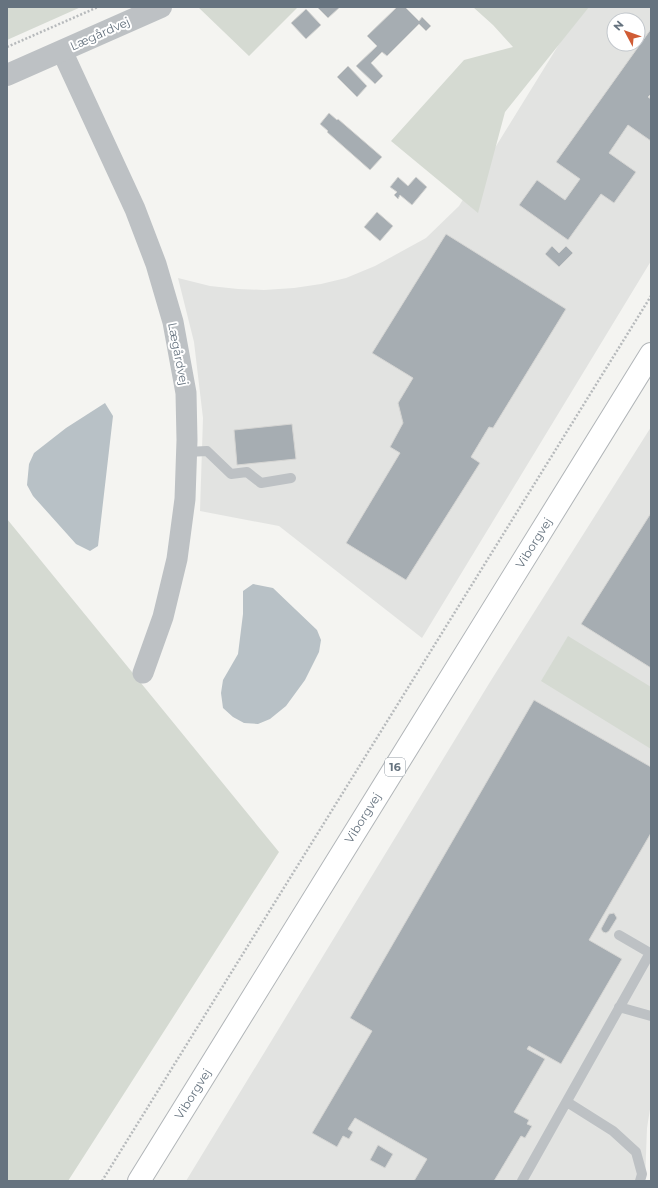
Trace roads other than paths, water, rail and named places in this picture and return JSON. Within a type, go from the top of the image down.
[{"type":"main road","name":"Viborgvej","points":[[138,1181],[651,354]]},
{"type":"street","name":"Lægårdvej","points":[[7,75],[161,7]]},
{"type":"street","name":"Lægårdvej","points":[[62,51],[135,209],[156,264],[173,322],[186,393],[187,452],[185,500],[177,559],[163,617],[143,673]]},
{"type":"lane","points":[[187,452],[207,451],[230,474],[247,472],[261,482],[291,478]]},
{"type":"lane","points":[[522,1181],[567,1102],[650,949],[619,935]]},
{"type":"lane","points":[[619,1007],[651,1016]]},
{"type":"lane","points":[[567,1102],[613,1131],[636,1152],[642,1174],[640,1181]]}]
